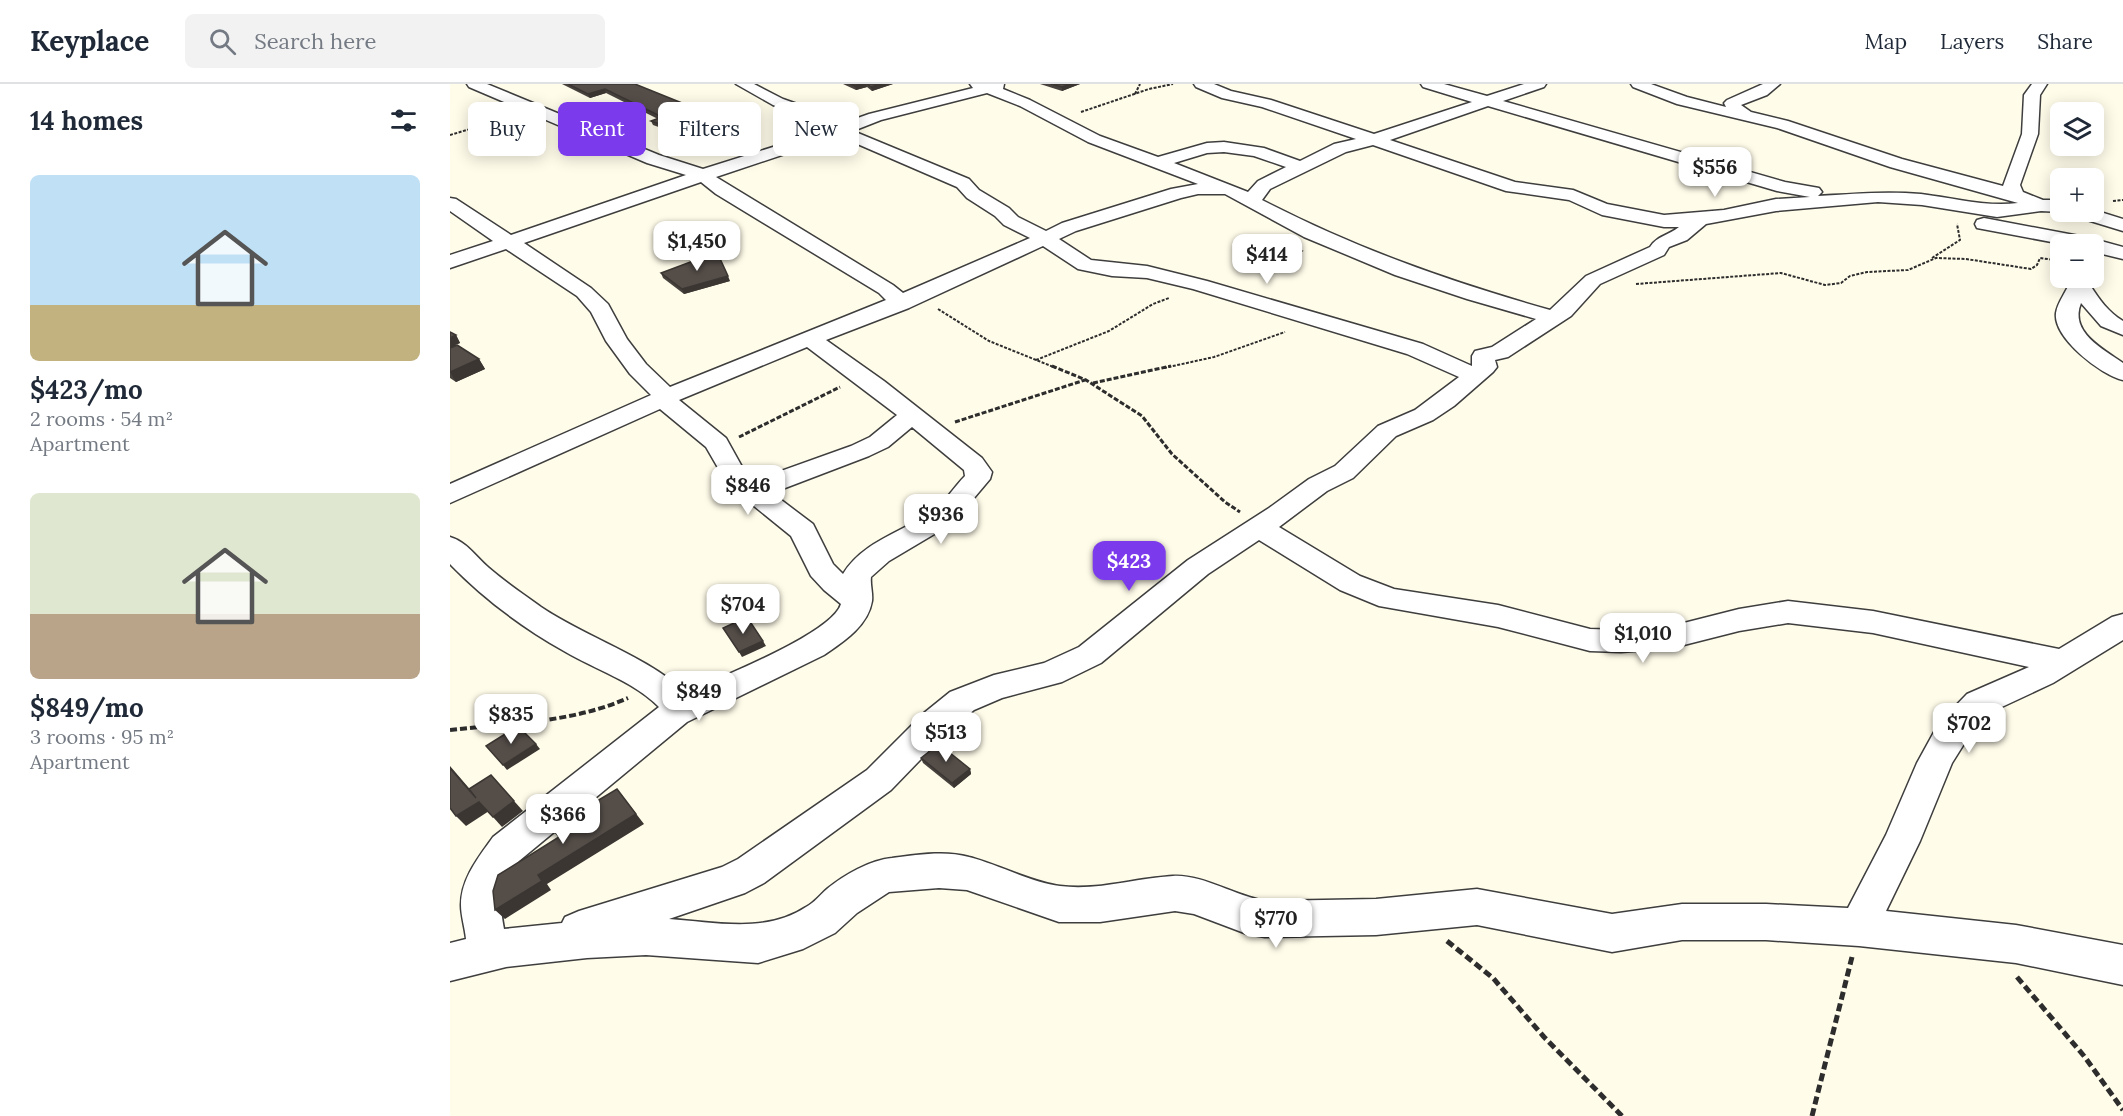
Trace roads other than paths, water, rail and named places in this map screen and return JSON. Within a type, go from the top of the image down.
[{"type":"street","points":[[743,84],[778,102]]},
{"type":"street","points":[[859,124],[897,110],[982,86],[1006,84]]},
{"type":"street","points":[[1200,84],[1227,94],[1266,103],[1516,188],[1573,195],[1598,207],[1655,219],[1682,221],[1776,205],[1878,197],[1932,215],[2050,236]]},
{"type":"street","points":[[1428,84],[1783,187],[1827,194],[1922,200],[1997,212],[2050,205]]},
{"type":"street","points":[[1252,202],[1257,191],[1264,185],[1340,148],[1373,140],[1539,84]]},
{"type":"street","points":[[1638,84],[1688,103],[1782,124]]},
{"type":"street","points":[[1773,84],[1762,92],[1732,105],[1744,113],[1896,163],[2014,195],[2041,205]]},
{"type":"street","points":[[2014,195],[2011,185],[2030,134],[2032,95],[2040,84]]},
{"type":"street","points":[[489,86],[535,109],[653,159],[703,175],[722,190],[886,289],[901,303]]},
{"type":"street","points":[[982,86],[1025,103],[1095,139],[1228,189],[1311,233],[1402,271],[1474,295],[1553,317]]},
{"type":"street","points":[[859,139],[963,183],[973,194],[1002,212],[1011,222],[1029,229],[1085,265],[1112,270],[1147,272],[1200,285],[1415,349],[1460,370],[1476,374]]},
{"type":"street","points":[[1159,162],[1202,150],[1223,147],[1274,157],[1300,167]]},
{"type":"street","points":[[450,261],[773,152]]},
{"type":"street","points":[[450,494],[664,398],[901,303],[1069,227],[1177,193],[1198,189],[1228,189]]},
{"type":"street","points":[[450,203],[584,292],[600,309],[617,341],[638,369],[664,398],[720,446],[728,466],[737,479],[802,531],[821,569],[834,583],[857,600]]},
{"type":"street","points":[[2104,208],[2123,209]]},
{"type":"street","points":[[450,962],[544,942],[636,910],[731,881],[752,871],[879,780],[936,722],[962,701],[994,687],[1051,673],[1090,655],[1191,573],[1318,485],[1344,472],[1387,431],[1433,410],[1454,395],[1485,367],[1483,356],[1500,352],[1563,311],[1593,280],[1657,251],[1662,243],[1680,236],[1700,219]]},
{"type":"street","points":[[2104,219],[2123,225]]},
{"type":"street","points":[[2104,248],[2123,253]]},
{"type":"street","points":[[2077,288],[2067,310],[2066,322],[2073,335],[2123,373]]},
{"type":"street","points":[[2084,288],[2100,316],[2108,323],[2123,328]]},
{"type":"street","points":[[489,953],[480,905],[486,877],[506,849],[620,760],[675,713],[813,647],[853,612],[857,600],[854,583],[859,572],[906,538],[944,517],[977,479],[979,472],[973,464],[863,376],[810,339]]},
{"type":"street","points":[[752,491],[825,466],[922,423]]},
{"type":"street","points":[[1261,526],[1273,538],[1305,558],[1350,583],[1390,600],[1498,616],[1590,640],[1621,641],[1672,637],[1739,620],[1788,612],[1873,622],[2063,662]]},
{"type":"street","points":[[456,561],[531,615],[575,643],[656,684],[678,705],[675,713]]},
{"type":"street","points":[[1859,927],[1874,891],[1907,829],[1929,771],[1945,742],[1963,719],[1977,704],[2012,690],[2123,625]]},
{"type":"street","points":[[544,942],[646,936],[758,944],[789,936],[820,920],[843,900],[889,874],[939,871],[967,873],[1059,904],[1100,904],[1175,893],[1194,896],[1265,920],[1376,917],[1477,907],[1612,933],[1682,922],[1766,922],[1859,927],[2016,944],[2123,965]]}]
